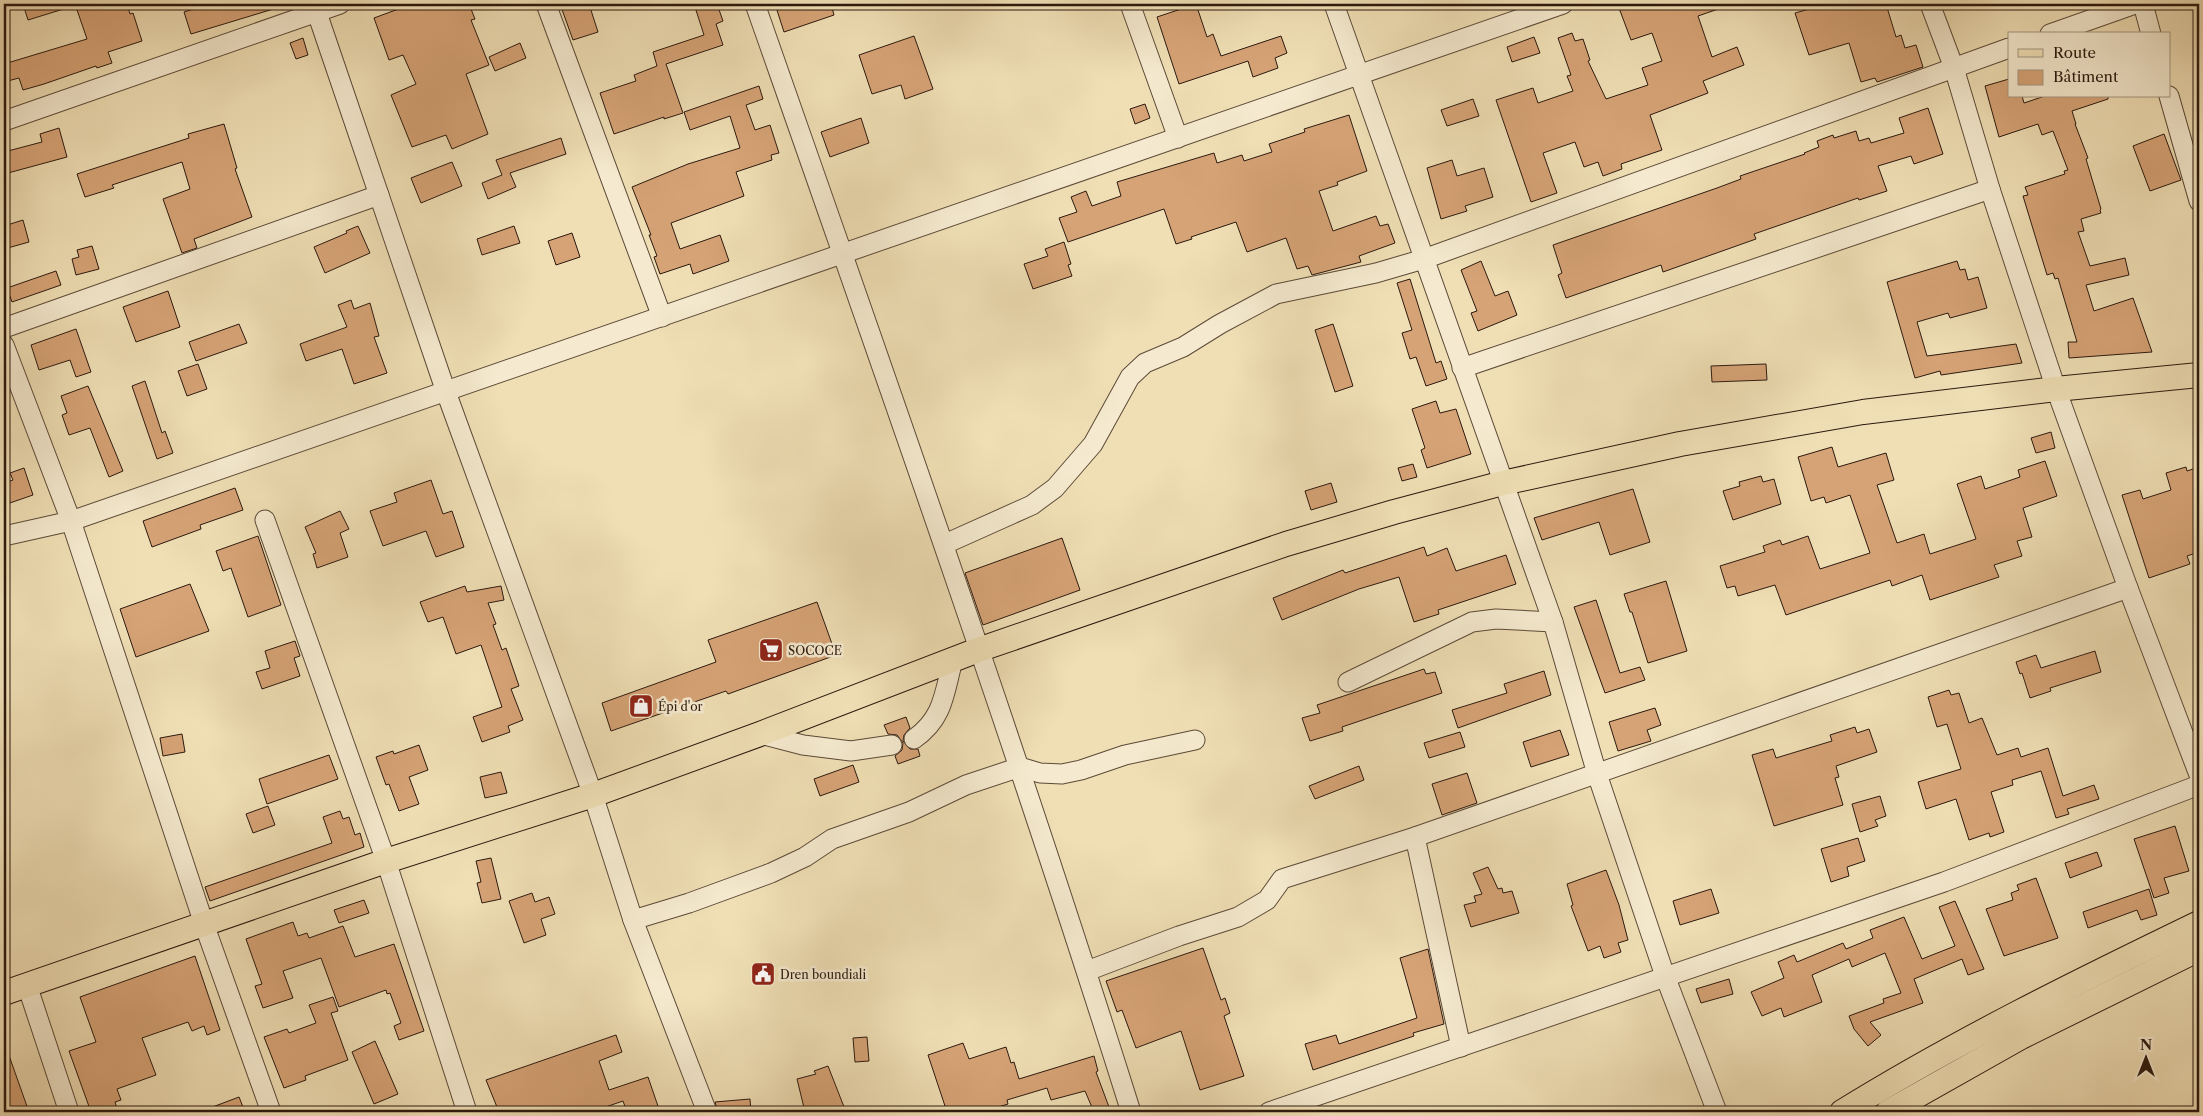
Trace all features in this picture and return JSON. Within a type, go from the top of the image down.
[{"type":"main road","points":[[4,994],[386,861],[592,795],[760,734],[978,650],[1286,544],[1394,512],[1503,483],[1680,444],[1853,414],[2056,389],[2199,375]]},
{"type":"main road","points":[[1842,1112],[1911,1069],[2040,1000],[2199,923]]},
{"type":"main road","points":[[1888,1112],[2021,1037],[2199,949]]},
{"type":"street","points":[[4,120],[315,8],[340,4]]},
{"type":"street","points":[[546,4],[662,317]]},
{"type":"street","points":[[754,4],[944,544],[978,650],[1020,767],[1131,1112]]},
{"type":"street","points":[[1130,4],[1178,138]]},
{"type":"street","points":[[1334,4],[1553,622],[1597,774],[1665,976],[1717,1112]]},
{"type":"street","points":[[1930,4],[1954,68],[1990,189],[2056,389],[2128,588],[2199,775]]},
{"type":"street","points":[[2056,32],[2135,4]]},
{"type":"street","points":[[2143,4],[2150,32]]},
{"type":"street","points":[[4,536],[71,521],[843,255],[1359,75],[1553,5]]},
{"type":"street","points":[[315,8],[446,392],[592,795],[633,920],[707,1112]]},
{"type":"street","points":[[944,544],[1032,505],[1055,488],[1093,444],[1130,377],[1145,363],[1183,347],[1220,324],[1276,294],[1376,273],[1424,259],[2008,48]]},
{"type":"street","points":[[2170,98],[2199,201]]},
{"type":"street","points":[[1462,368],[1990,189]]},
{"type":"street","points":[[4,328],[379,195]]},
{"type":"street","points":[[4,345],[71,521],[204,924],[271,1112]]},
{"type":"street","points":[[266,520],[386,861],[467,1112]]},
{"type":"street","points":[[1087,971],[1178,936],[1238,917],[1266,900],[1282,879],[1415,837],[2128,588]]},
{"type":"street","points":[[1348,682],[1472,622],[1496,620],[1553,622]]},
{"type":"street","points":[[914,739],[928,730],[939,714],[953,660]]},
{"type":"street","points":[[760,734],[803,746],[851,751],[892,745]]},
{"type":"street","points":[[633,920],[689,903],[770,873],[805,858],[832,839],[910,812],[966,785],[1020,767],[1040,773],[1062,774],[1081,770],[1125,755],[1195,740]]},
{"type":"street","points":[[1270,1112],[1944,882],[2199,785]]},
{"type":"street","points":[[1415,837],[1461,1047]]},
{"type":"street","points":[[27,986],[69,1112]]},
{"type":"building","points":[[23,4],[70,4],[70,7],[28,20]]},
{"type":"building","points":[[75,4],[127,4],[130,14],[133,13],[142,41],[108,52],[112,63],[97,68],[96,66],[44,84],[23,90],[19,78],[4,82],[4,64],[87,39]]},
{"type":"building","points":[[209,4],[279,4],[280,7],[191,34],[184,12]]},
{"type":"building","points":[[412,4],[469,4],[475,19],[471,20],[489,65],[466,74],[488,134],[452,149],[446,135],[412,147],[391,95],[416,84],[403,55],[389,60],[374,18]]},
{"type":"building","points":[[560,4],[589,4],[598,32],[573,40]]},
{"type":"building","points":[[694,4],[717,4],[723,21],[716,24],[723,45],[666,64],[683,113],[664,119],[664,117],[614,134],[600,93],[636,81],[634,75],[657,66],[653,52],[704,35]]},
{"type":"building","points":[[775,4],[831,4],[834,15],[784,32]]},
{"type":"building","points":[[1196,4],[1207,37],[1213,34],[1221,56],[1281,36],[1287,53],[1275,58],[1278,68],[1253,77],[1248,61],[1179,84],[1157,17]]},
{"type":"building","points":[[1631,4],[1727,4],[1727,6],[1698,16],[1712,57],[1737,47],[1744,65],[1703,81],[1708,93],[1650,115],[1662,150],[1621,164],[1622,169],[1603,176],[1598,162],[1584,167],[1575,142],[1543,153],[1557,193],[1531,202],[1496,100],[1533,88],[1538,103],[1573,91],[1567,76],[1571,75],[1558,38],[1572,33],[1575,41],[1583,39],[1590,60],[1588,61],[1606,99],[1648,85],[1642,68],[1662,61],[1652,33],[1631,40],[1619,8]]},
{"type":"building","points":[[1827,4],[1868,4],[1870,8],[1886,4],[1896,37],[1901,35],[1905,48],[1916,45],[1923,67],[1877,82],[1875,78],[1861,82],[1849,43],[1809,55],[1795,13]]},
{"type":"building","points":[[914,36],[933,89],[905,99],[901,85],[872,94],[859,55]]},
{"type":"building","points":[[1534,37],[1540,53],[1512,62],[1507,47]]},
{"type":"building","points":[[303,38],[308,55],[296,59],[290,43]]},
{"type":"building","points":[[520,43],[526,58],[495,71],[489,57]]},
{"type":"building","points":[[2008,79],[2008,98],[2023,98],[2024,103],[2039,98],[2108,98],[2072,111],[2088,158],[2086,159],[2101,209],[2101,213],[2081,219],[2084,231],[2078,232],[2090,266],[2125,258],[2129,275],[2086,285],[2094,311],[2133,298],[2152,352],[2069,358],[2068,342],[2077,342],[2058,278],[2055,279],[2053,273],[2047,275],[2023,196],[2028,195],[2025,187],[2065,174],[2064,171],[2068,170],[2053,131],[2042,135],[2038,124],[1999,137],[1985,86]]},
{"type":"building","points":[[759,86],[763,99],[746,105],[755,130],[770,125],[779,153],[771,155],[772,160],[736,172],[744,196],[671,223],[680,249],[720,235],[729,261],[693,274],[690,264],[660,274],[654,257],[657,256],[649,235],[651,235],[632,187],[688,164],[740,148],[730,116],[690,130],[684,112]]},
{"type":"building","points":[[1473,99],[1479,116],[1447,126],[1441,110]]},
{"type":"building","points":[[1145,104],[1150,118],[1135,124],[1130,109]]},
{"type":"building","points":[[1928,108],[1943,154],[1914,164],[1911,156],[1878,166],[1887,191],[1859,200],[1858,198],[1754,234],[1756,239],[1663,272],[1661,265],[1566,298],[1558,275],[1562,273],[1553,245],[1717,188],[1741,179],[1740,176],[1805,154],[1819,147],[1817,141],[1833,135],[1834,138],[1856,131],[1859,141],[1869,138],[1871,143],[1904,133],[1899,118]]},
{"type":"building","points":[[1349,115],[1367,171],[1337,182],[1338,185],[1319,191],[1333,231],[1376,216],[1380,226],[1388,224],[1395,243],[1359,256],[1361,262],[1312,275],[1308,266],[1297,269],[1286,238],[1247,252],[1236,222],[1176,244],[1164,209],[1068,242],[1059,218],[1077,212],[1071,197],[1086,191],[1092,206],[1121,196],[1117,182],[1214,153],[1217,163],[1242,155],[1244,161],[1272,152],[1269,144],[1305,132],[1304,129]]},
{"type":"building","points":[[861,118],[869,143],[830,157],[821,132]]},
{"type":"building","points":[[224,124],[237,168],[235,169],[252,217],[194,239],[197,248],[182,253],[163,199],[190,189],[182,162],[112,185],[114,188],[85,197],[77,174],[189,138],[188,134]]},
{"type":"building","points":[[59,128],[67,157],[8,173],[4,152],[42,142],[40,134]]},
{"type":"building","points":[[2164,134],[2181,180],[2150,191],[2133,146]]},
{"type":"building","points":[[561,138],[566,154],[510,173],[516,187],[488,199],[482,183],[502,175],[496,160]]},
{"type":"building","points":[[1452,160],[1457,176],[1484,168],[1493,197],[1465,206],[1467,211],[1441,219],[1427,168]]},
{"type":"building","points":[[452,162],[462,186],[421,203],[411,178]]},
{"type":"building","points":[[23,220],[29,242],[4,249],[4,226]]},
{"type":"building","points":[[358,226],[370,253],[325,273],[314,247],[347,233],[346,231]]},
{"type":"building","points":[[514,226],[520,243],[482,255],[477,239]]},
{"type":"building","points":[[572,233],[580,257],[556,265],[548,241]]},
{"type":"building","points":[[1064,242],[1071,264],[1068,265],[1072,276],[1033,289],[1024,264],[1048,256],[1045,249]]},
{"type":"building","points":[[92,246],[99,269],[76,275],[72,259],[79,257],[77,250]]},
{"type":"building","points":[[1481,261],[1495,296],[1508,291],[1517,315],[1478,331],[1471,313],[1477,311],[1461,270]]},
{"type":"building","points":[[1957,261],[1960,270],[1965,269],[1968,280],[1978,277],[1987,308],[1950,318],[1948,313],[1917,322],[1927,356],[2016,344],[2022,363],[1941,375],[1940,371],[1915,378],[1887,282]]},
{"type":"building","points":[[56,271],[61,285],[12,302],[7,288]]},
{"type":"building","points":[[1410,279],[1436,363],[1441,361],[1447,379],[1426,386],[1416,357],[1410,359],[1402,333],[1412,330],[1397,283]]},
{"type":"building","points":[[168,291],[180,327],[136,342],[123,307]]},
{"type":"building","points":[[351,300],[354,309],[370,303],[379,336],[374,337],[387,373],[354,384],[342,349],[306,361],[300,344],[347,327],[338,305]]},
{"type":"building","points":[[239,324],[247,343],[196,361],[189,342]]},
{"type":"building","points":[[1333,324],[1353,386],[1335,392],[1315,330]]},
{"type":"building","points":[[76,329],[91,372],[76,377],[70,360],[39,370],[31,345]]},
{"type":"building","points":[[198,364],[207,389],[187,396],[178,371]]},
{"type":"building","points":[[1766,364],[1767,380],[1712,382],[1711,366]]},
{"type":"building","points":[[145,381],[162,433],[165,431],[173,453],[157,459],[132,386]]},
{"type":"building","points":[[88,386],[123,471],[109,477],[90,428],[69,435],[62,415],[67,413],[61,396]]},
{"type":"building","points":[[1436,401],[1440,413],[1456,409],[1471,454],[1427,468],[1421,450],[1425,448],[1412,409]]},
{"type":"building","points":[[2051,432],[2055,448],[2036,453],[2031,438]]},
{"type":"building","points":[[1832,447],[1838,467],[1886,453],[1894,480],[1877,485],[1897,543],[1924,534],[1930,554],[1976,539],[1957,484],[1981,476],[1985,489],[2020,477],[2018,470],[2045,461],[2057,496],[2023,508],[2032,537],[2017,541],[2022,556],[1994,565],[1999,577],[1930,600],[1922,575],[1892,586],[1890,580],[1786,615],[1775,585],[1738,596],[1735,586],[1727,588],[1720,566],[1765,552],[1763,546],[1780,540],[1782,545],[1808,536],[1820,569],[1870,553],[1850,495],[1826,503],[1824,497],[1811,501],[1798,457]]},
{"type":"building","points":[[1413,464],[1417,477],[1402,481],[1398,468]]},
{"type":"building","points":[[2186,467],[2187,471],[2199,467],[2199,552],[2187,556],[2190,564],[2149,578],[2122,495],[2140,490],[2143,499],[2171,490],[2166,473]]},
{"type":"building","points":[[24,468],[33,495],[4,505],[4,483],[13,480],[10,473]]},
{"type":"building","points":[[1761,476],[1763,482],[1774,479],[1781,504],[1733,520],[1723,491],[1740,486],[1739,482]]},
{"type":"building","points":[[431,480],[443,514],[452,511],[464,547],[436,557],[426,531],[383,546],[370,511],[397,502],[394,493]]},
{"type":"building","points":[[1331,483],[1337,502],[1311,510],[1305,491]]},
{"type":"building","points":[[235,488],[243,510],[200,525],[201,529],[152,547],[143,521]]},
{"type":"building","points":[[1633,489],[1650,542],[1610,555],[1599,522],[1542,540],[1534,518]]},
{"type":"building","points":[[340,511],[349,529],[340,533],[348,557],[317,568],[313,554],[316,553],[305,527]]},
{"type":"building","points":[[258,536],[281,605],[248,617],[231,568],[223,571],[216,551]]},
{"type":"building","points":[[1062,538],[1080,590],[983,625],[965,573]]},
{"type":"building","points":[[1424,547],[1427,556],[1447,548],[1456,571],[1506,555],[1516,584],[1438,610],[1439,614],[1414,622],[1399,577],[1359,589],[1282,620],[1273,598],[1343,570],[1345,573]]},
{"type":"building","points":[[1666,581],[1687,651],[1648,663],[1632,612],[1630,612],[1624,594]]},
{"type":"building","points":[[190,584],[209,631],[136,657],[120,609]]},
{"type":"building","points":[[465,586],[467,592],[501,586],[504,600],[488,603],[496,624],[493,625],[502,650],[506,648],[519,686],[511,689],[523,720],[508,726],[510,732],[482,742],[473,717],[502,707],[481,645],[456,654],[443,617],[428,622],[420,602]]},
{"type":"building","points":[[1596,600],[1620,673],[1640,667],[1645,680],[1605,693],[1574,607]]},
{"type":"building","points":[[817,602],[836,655],[728,694],[726,691],[611,731],[602,703],[716,662],[708,640]]},
{"type":"building","points":[[295,641],[300,656],[294,658],[300,676],[262,689],[256,672],[270,668],[265,651]]},
{"type":"building","points":[[2095,651],[2101,672],[2050,688],[2051,691],[2030,698],[2022,673],[2020,674],[2016,662],[2036,655],[2041,668]]},
{"type":"building","points":[[1424,669],[1426,674],[1435,672],[1442,693],[1342,727],[1343,731],[1310,741],[1302,718],[1320,713],[1317,705]]},
{"type":"building","points":[[1544,671],[1551,695],[1458,728],[1452,710],[1507,693],[1504,684]]},
{"type":"building","points":[[1949,690],[1951,695],[1959,693],[1969,723],[1982,718],[1997,755],[2018,748],[2021,757],[2048,748],[2063,796],[2094,785],[2099,799],[2067,809],[2069,814],[2056,818],[2041,771],[2012,780],[2013,785],[1991,792],[2004,832],[1990,837],[1989,833],[1969,840],[1956,799],[1926,809],[1918,782],[1961,769],[1947,724],[1937,727],[1928,697]]},
{"type":"building","points":[[1655,708],[1661,725],[1647,730],[1651,741],[1618,751],[1609,722]]},
{"type":"building","points":[[906,717],[910,728],[904,735],[903,741],[910,749],[918,749],[920,756],[898,764],[895,756],[902,750],[903,743],[897,735],[888,734],[884,725]]},
{"type":"building","points":[[1855,727],[1857,733],[1869,729],[1877,752],[1836,766],[1839,777],[1835,778],[1843,805],[1774,826],[1752,755],[1773,749],[1776,758],[1832,741],[1830,735]]},
{"type":"building","points":[[1560,730],[1569,755],[1531,767],[1523,742]]},
{"type":"building","points":[[1460,732],[1465,747],[1429,758],[1424,743]]},
{"type":"building","points":[[182,734],[185,752],[163,756],[160,738]]},
{"type":"building","points":[[419,745],[428,770],[409,777],[419,804],[399,811],[389,784],[386,785],[376,757],[393,751],[394,754]]},
{"type":"building","points":[[329,755],[338,779],[267,804],[259,779]]},
{"type":"building","points":[[853,765],[859,782],[820,796],[814,779]]},
{"type":"building","points":[[1359,766],[1364,780],[1315,799],[1309,786]]},
{"type":"building","points":[[501,772],[507,793],[485,798],[480,777]]},
{"type":"building","points":[[1467,773],[1477,803],[1442,815],[1432,784]]},
{"type":"building","points":[[1880,796],[1886,816],[1875,820],[1878,826],[1860,832],[1852,804]]},
{"type":"building","points":[[268,806],[275,825],[253,833],[246,814]]},
{"type":"building","points":[[340,811],[343,819],[349,817],[355,835],[360,833],[364,847],[210,901],[205,887],[332,843],[323,817]]},
{"type":"building","points":[[2175,826],[2189,871],[2164,878],[2169,893],[2154,898],[2134,839]]},
{"type":"building","points":[[1858,838],[1865,861],[1847,867],[1849,876],[1831,882],[1821,849]]},
{"type":"building","points":[[2097,852],[2102,866],[2070,878],[2065,863]]},
{"type":"building","points":[[491,858],[501,899],[482,903],[477,883],[481,882],[476,861]]},
{"type":"building","points":[[1488,867],[1498,889],[1502,888],[1503,893],[1512,891],[1519,913],[1471,927],[1464,905],[1476,902],[1474,896],[1482,894],[1473,873]]},
{"type":"building","points":[[1606,870],[1619,905],[1628,940],[1618,943],[1621,952],[1604,958],[1600,946],[1588,951],[1571,906],[1573,905],[1567,884]]},
{"type":"building","points":[[2036,878],[2058,938],[2004,956],[1986,909],[2013,900],[2011,893],[2019,890],[2017,885]]},
{"type":"building","points":[[1711,889],[1719,913],[1680,925],[1673,901]]},
{"type":"building","points":[[2149,889],[2157,915],[2141,920],[2137,910],[2088,928],[2083,912]]},
{"type":"building","points":[[532,893],[535,902],[549,897],[555,914],[541,919],[546,935],[524,943],[509,901]]},
{"type":"building","points":[[364,900],[369,913],[339,923],[334,910]]},
{"type":"building","points":[[1955,901],[1984,969],[1968,975],[1962,959],[1914,979],[1923,1003],[1870,1022],[1881,1035],[1868,1046],[1854,1029],[1849,1016],[1884,1003],[1883,999],[1901,993],[1885,953],[1852,967],[1849,959],[1812,975],[1822,1002],[1784,1017],[1781,1008],[1762,1016],[1751,992],[1784,978],[1778,962],[1794,955],[1797,962],[1843,943],[1846,949],[1873,938],[1870,930],[1904,917],[1922,959],[1955,946],[1939,907]]},
{"type":"building","points":[[293,922],[298,936],[307,933],[309,938],[343,926],[355,957],[394,944],[424,1031],[399,1040],[394,1026],[401,1023],[390,993],[387,994],[386,990],[339,1007],[321,958],[283,971],[293,998],[263,1008],[255,986],[262,984],[246,939]]},
{"type":"building","points":[[1203,948],[1221,1000],[1225,998],[1230,1013],[1224,1016],[1244,1076],[1200,1090],[1181,1031],[1136,1048],[1122,1010],[1117,1012],[1106,981]]},
{"type":"building","points":[[1428,949],[1444,1024],[1413,1033],[1414,1036],[1313,1070],[1305,1044],[1336,1035],[1339,1044],[1417,1018],[1400,958]]},
{"type":"building","points":[[195,956],[220,1030],[207,1035],[204,1026],[192,1031],[188,1022],[142,1038],[156,1075],[117,1089],[121,1100],[115,1102],[118,1112],[91,1112],[69,1051],[96,1042],[80,997]]},
{"type":"building","points":[[1729,979],[1733,994],[1701,1003],[1696,989]]},
{"type":"building","points":[[333,997],[338,1011],[331,1013],[348,1060],[305,1076],[306,1080],[284,1088],[264,1037],[287,1029],[289,1033],[316,1023],[309,1005]]},
{"type":"building","points":[[616,1035],[622,1052],[599,1061],[609,1090],[648,1077],[660,1112],[627,1112],[623,1101],[591,1112],[499,1112],[486,1080]]},
{"type":"building","points":[[867,1037],[869,1061],[855,1062],[853,1038]]},
{"type":"building","points":[[375,1041],[398,1094],[374,1104],[352,1052]]},
{"type":"building","points":[[963,1043],[969,1059],[1006,1047],[1011,1063],[1014,1062],[1019,1079],[1094,1056],[1098,1071],[1096,1072],[1109,1107],[1094,1112],[1085,1091],[1051,1100],[1047,1088],[1007,1100],[1008,1104],[983,1112],[947,1112],[928,1055]]},
{"type":"building","points":[[4,1047],[6,1047],[29,1112],[4,1112]]},
{"type":"building","points":[[828,1066],[846,1112],[805,1112],[797,1079],[816,1074],[814,1071]]},
{"type":"building","points":[[239,1097],[245,1112],[202,1111]]},
{"type":"building","points":[[750,1099],[751,1112],[718,1112],[715,1102]]},
{"type":"place","name":"SOCOCE","points":[[771,650]]},
{"type":"place","name":"Épi d'or","points":[[641,706]]},
{"type":"place","name":"Dren boundiali","points":[[763,974]]}]
